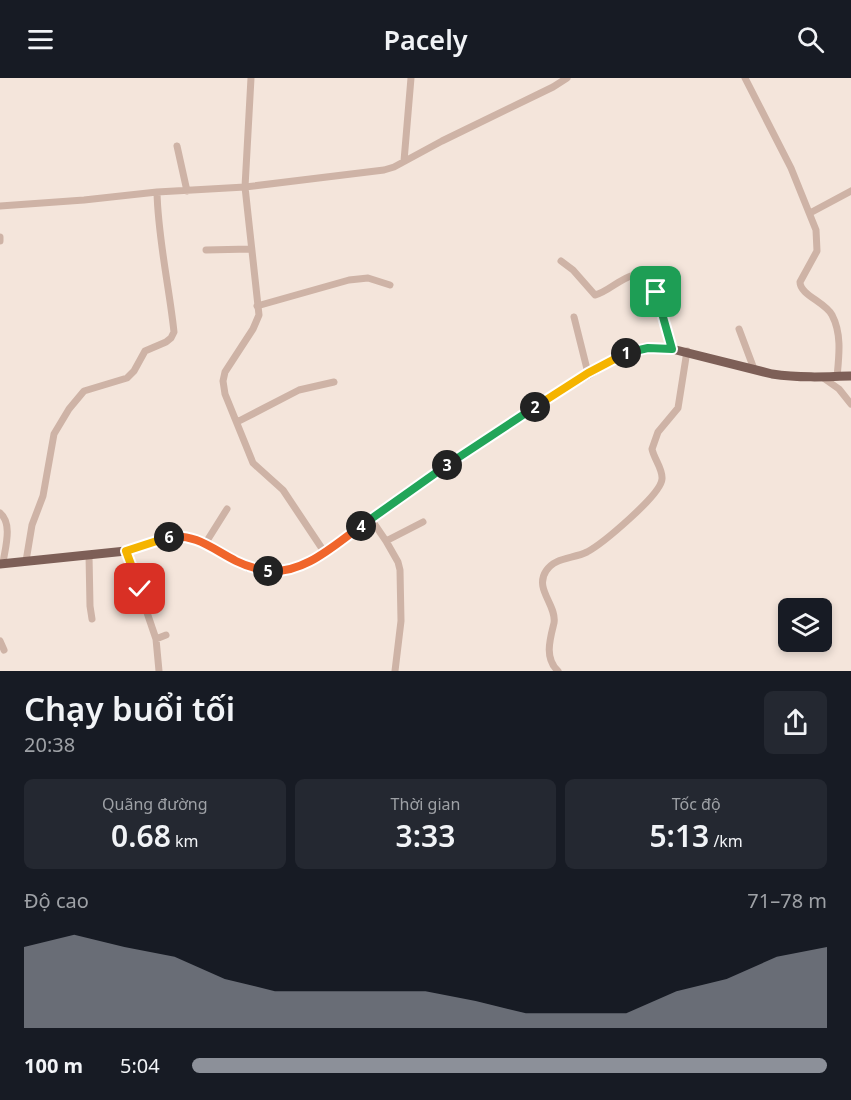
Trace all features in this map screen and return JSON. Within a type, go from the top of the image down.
[{"type":"main road","points":[[2,563],[126,551],[171,536],[187,537],[205,544],[248,567],[274,572],[295,568],[324,553],[410,490],[588,373],[634,350],[659,348],[687,351],[786,376],[851,376]]},
{"type":"street","points":[[251,78],[245,187],[259,315],[257,322],[231,362],[223,381],[225,394],[248,456],[283,490],[324,553]]},
{"type":"street","points":[[404,161],[411,78]]},
{"type":"street","points":[[0,206],[245,187],[374,172],[394,167],[567,78]]},
{"type":"street","points":[[745,78],[791,168],[816,230],[817,251],[800,287],[825,306],[835,322],[839,346],[837,376]]},
{"type":"street","points":[[177,146],[187,191]]},
{"type":"street","points":[[810,213],[851,191]]},
{"type":"street","points":[[26,561],[32,525],[43,496],[54,434],[69,409],[84,391],[127,378],[134,371],[145,351],[166,342],[174,332],[159,234],[158,192]]},
{"type":"street","points":[[206,250],[250,249]]},
{"type":"street","points":[[561,261],[573,270],[595,295],[628,277],[641,275],[652,278],[672,349]]},
{"type":"street","points":[[257,306],[349,280],[368,278],[390,285]]},
{"type":"street","points":[[574,317],[588,373]]},
{"type":"street","points":[[739,329],[754,369]]},
{"type":"street","points":[[558,671],[551,662],[550,656],[555,619],[543,589],[542,579],[545,572],[558,560],[586,552],[600,543],[660,488],[662,474],[652,449],[658,432],[678,408],[687,351]]},
{"type":"street","points":[[822,377],[839,389],[851,404]]},
{"type":"street","points":[[237,422],[298,390],[334,382]]},
{"type":"street","points":[[205,544],[228,509]]},
{"type":"street","points":[[0,513],[6,519],[8,526],[2,563]]},
{"type":"street","points":[[371,519],[398,561],[400,570],[400,621],[395,671]]},
{"type":"street","points":[[386,541],[423,522]]},
{"type":"street","points":[[126,551],[156,639],[159,671]]},
{"type":"street","points":[[89,555],[92,619]]},
{"type":"street","points":[[156,639],[166,635]]},
{"type":"street","points":[[0,641],[4,650]]},
{"type":"route","points":[[140,589],[126,551],[171,536],[200,541],[248,567],[274,572],[295,568],[324,553],[410,490],[612,359],[634,350],[672,349],[656,292]]}]
